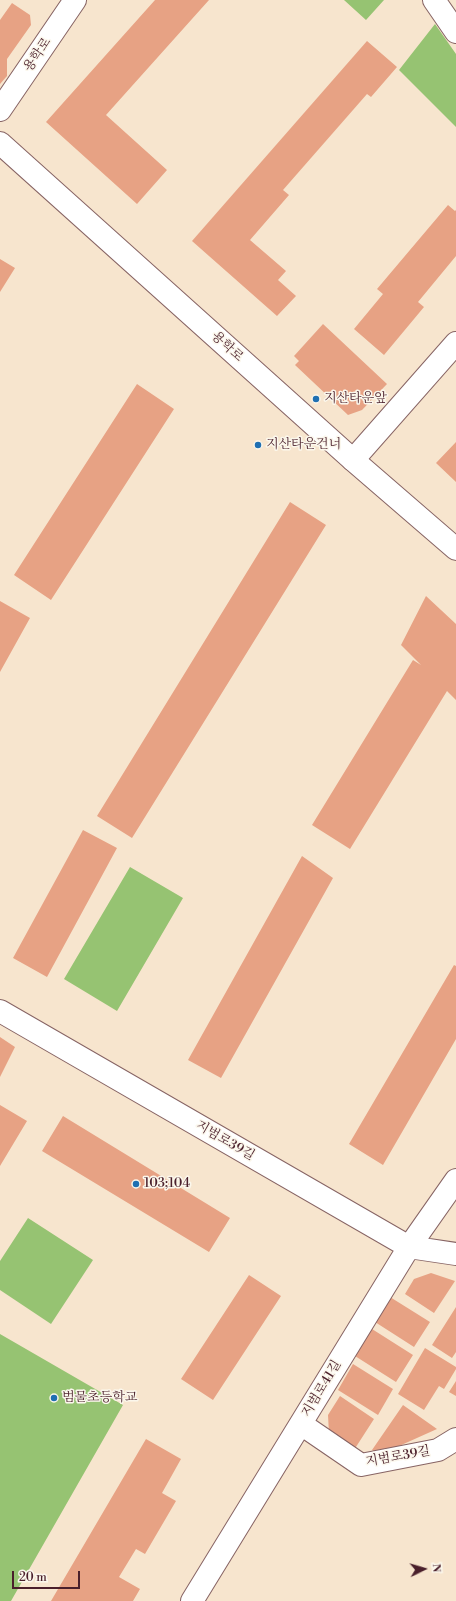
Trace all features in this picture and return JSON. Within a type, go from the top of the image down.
[{"type":"street","name":"용학로","points":[[0,110],[75,0]]},
{"type":"street","points":[[434,0],[456,32]]},
{"type":"street","name":"용학로","points":[[0,142],[353,460],[456,549]]},
{"type":"street","points":[[353,460],[456,343]]},
{"type":"street","name":"지범로39길","points":[[0,1011],[409,1247],[456,1254]]},
{"type":"street","name":"지범로41길","points":[[192,1601],[409,1247],[456,1180]]},
{"type":"street","name":"지범로39길","points":[[301,1424],[361,1465],[438,1450],[456,1439]]},
{"type":"green space","points":[[344,0],[384,0],[366,20]]},
{"type":"green space","points":[[435,24],[456,54],[456,127],[399,70]]},
{"type":"green space","points":[[130,867],[183,898],[117,1011],[64,979]]},
{"type":"green space","points":[[28,1218],[93,1260],[51,1324],[0,1290],[0,1261]]},
{"type":"green space","points":[[0,1334],[123,1405],[11,1601],[0,1601]]},
{"type":"building","points":[[155,0],[209,0],[106,115],[167,170],[137,204],[46,122]]},
{"type":"building","points":[[12,3],[30,15],[31,25],[7,59],[7,76],[0,84],[0,20]]},
{"type":"building","points":[[367,41],[397,67],[371,97],[367,94],[283,190],[289,195],[250,240],[286,271],[278,280],[296,296],[277,316],[192,241]]},
{"type":"building","points":[[448,205],[455,211],[456,210],[456,256],[418,302],[424,307],[384,355],[354,329],[383,294],[377,289]]},
{"type":"building","points":[[0,259],[15,268],[0,292]]},
{"type":"building","points":[[323,324],[387,384],[362,410],[348,415],[295,365],[299,361],[294,356]]},
{"type":"building","points":[[137,384],[174,409],[51,600],[14,575]]},
{"type":"building","points":[[456,442],[456,482],[436,463]]},
{"type":"building","points":[[290,502],[326,525],[132,838],[97,816]]},
{"type":"building","points":[[426,596],[456,624],[456,700],[447,691],[350,849],[312,825],[413,660],[421,665],[401,645]]},
{"type":"building","points":[[0,601],[30,618],[0,672]]},
{"type":"building","points":[[83,830],[117,848],[47,977],[13,958]]},
{"type":"building","points":[[302,856],[333,878],[221,1078],[188,1060]]},
{"type":"building","points":[[454,965],[456,966],[456,1039],[383,1165],[349,1144]]},
{"type":"building","points":[[0,1037],[15,1047],[0,1077]]},
{"type":"building","points":[[0,1105],[27,1121],[0,1166]]},
{"type":"building","name":"103;104","points":[[63,1116],[230,1218],[209,1252],[42,1151]]},
{"type":"building","points":[[431,1273],[455,1281],[434,1313],[405,1294],[414,1279]]},
{"type":"building","points":[[249,1275],[281,1296],[213,1400],[181,1379]]},
{"type":"building","points":[[390,1297],[430,1322],[414,1347],[375,1322]]},
{"type":"building","points":[[456,1307],[456,1352],[452,1358],[432,1345]]},
{"type":"building","points":[[372,1329],[413,1355],[396,1382],[355,1356]]},
{"type":"building","points":[[425,1348],[456,1367],[456,1369],[444,1389],[439,1386],[424,1410],[398,1394]]},
{"type":"building","points":[[353,1364],[393,1389],[378,1415],[338,1390]]},
{"type":"building","points":[[456,1381],[456,1396],[449,1392]]},
{"type":"building","points":[[340,1396],[374,1419],[354,1450],[329,1434],[328,1415]]},
{"type":"building","points":[[403,1405],[437,1429],[379,1455],[372,1450]]},
{"type":"building","points":[[146,1439],[181,1459],[162,1493],[176,1501],[145,1554],[136,1549],[119,1577],[140,1589],[133,1601],[51,1601]]},
{"type":"place","name":"지산타운앞","points":[[316,399]]},
{"type":"place","name":"지산타운건너","points":[[258,445]]},
{"type":"place","name":"103;104","points":[[136,1184]]},
{"type":"place","name":"범물초등학교","points":[[54,1398]]}]
